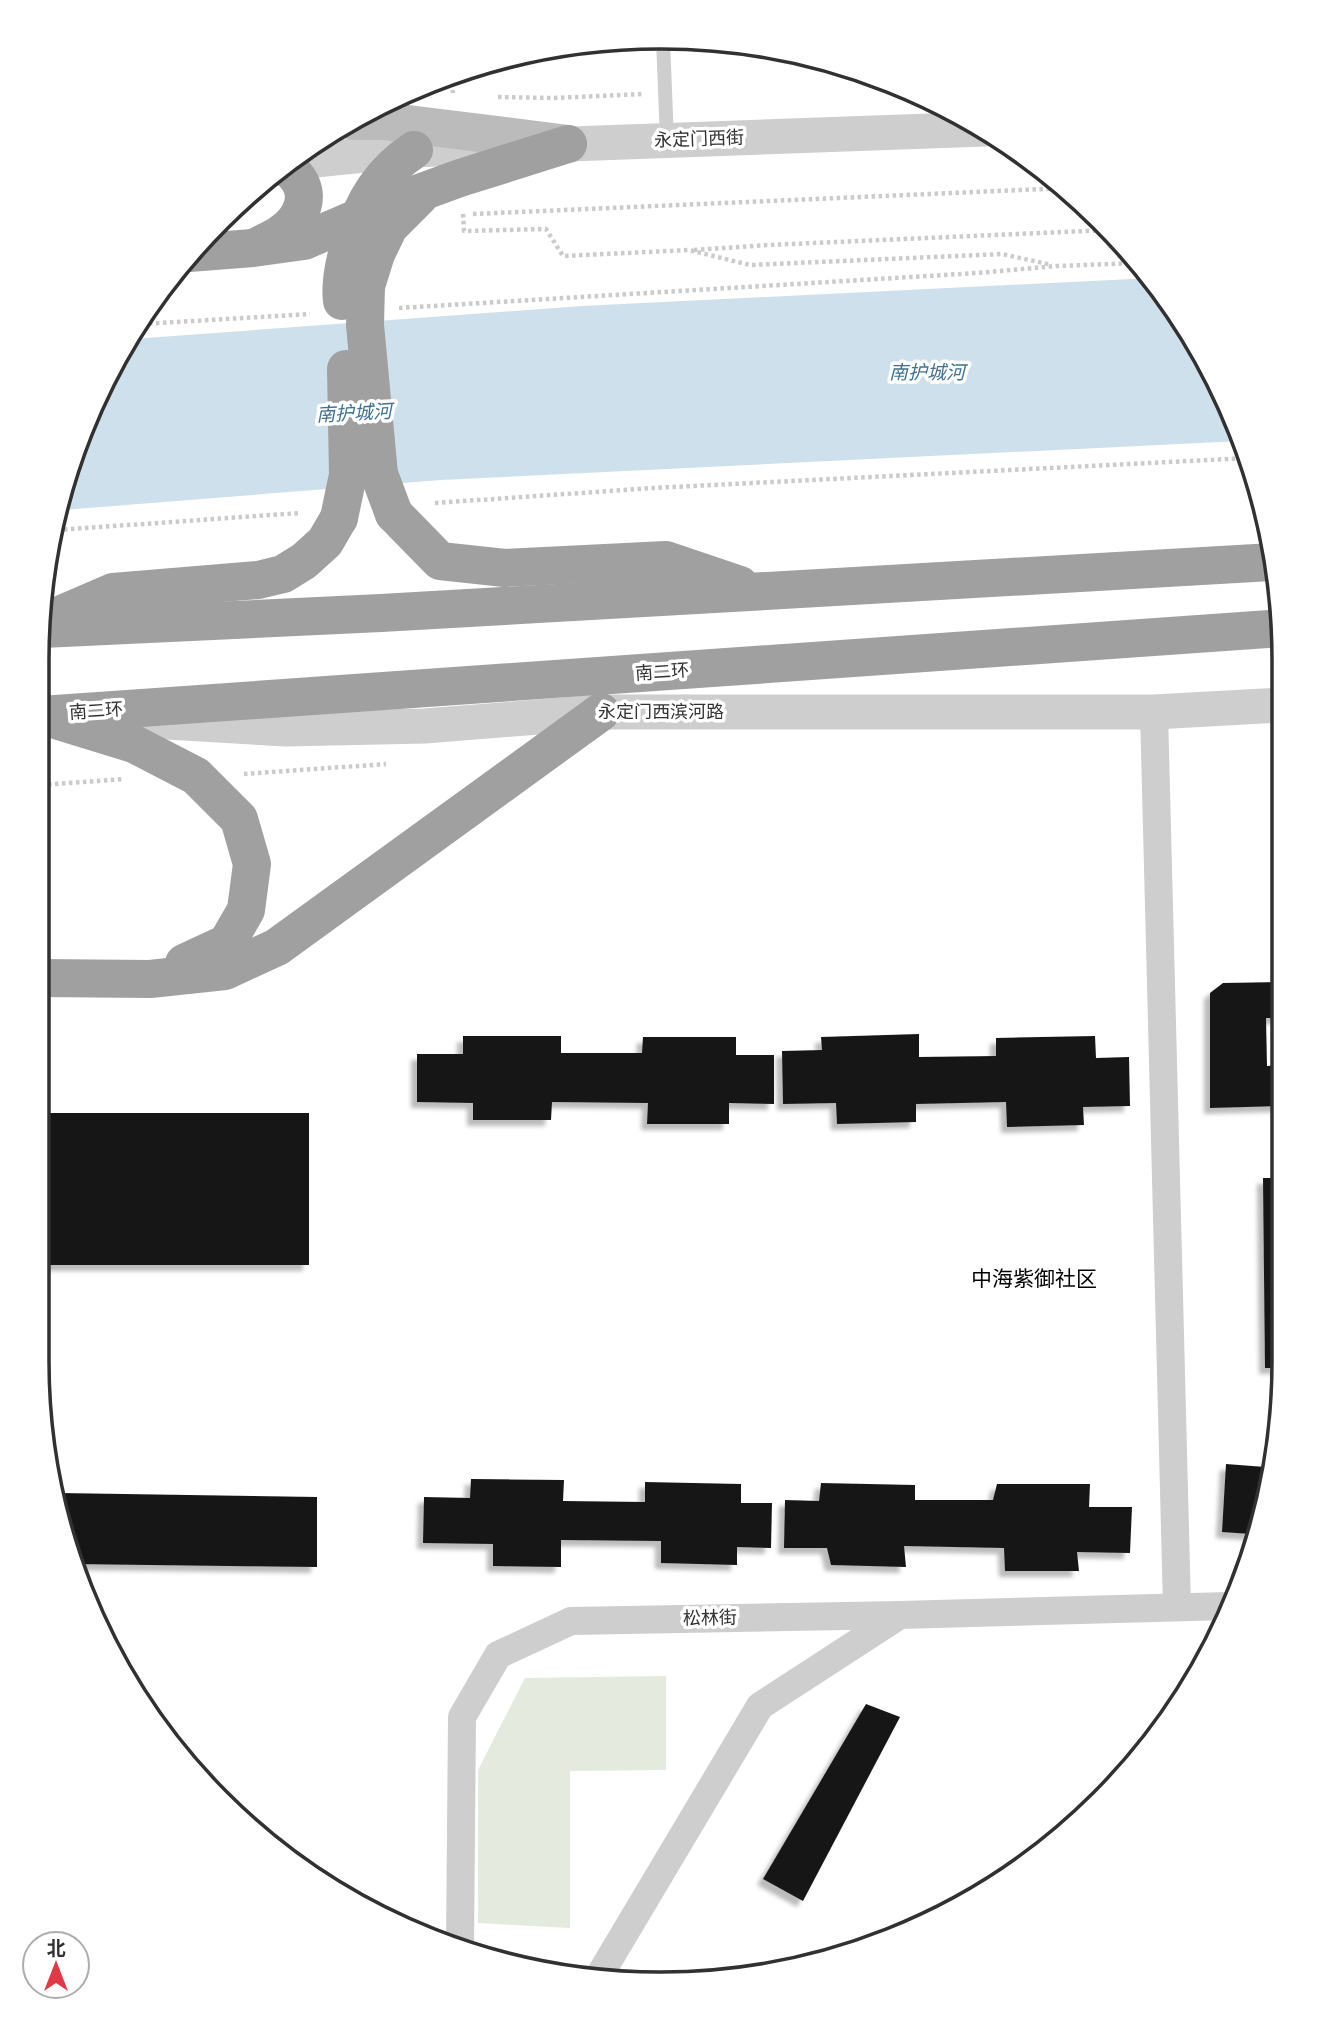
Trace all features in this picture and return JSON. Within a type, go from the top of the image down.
[{"type":"highway","points":[[50,619],[113,592],[258,580],[283,574],[304,561],[325,542],[325,515],[348,475],[345,323],[353,299],[389,228],[398,216],[439,203],[460,178],[568,144]]},
{"type":"highway","points":[[414,150],[391,169],[374,189],[351,242],[353,299],[365,325],[379,474],[394,514],[440,561],[505,568],[666,559],[759,591]]},
{"type":"highway","points":[[253,248],[282,233],[298,218],[304,200],[301,185],[292,172]]},
{"type":"highway","points":[[206,252],[304,241],[361,216],[439,203]]},
{"type":"highway","points":[[253,248],[295,258],[353,299]]},
{"type":"highway","points":[[50,629],[381,613],[1264,563]]},
{"type":"highway","name":"南二环","points":[[49,714],[1271,629]]},
{"type":"highway","points":[[49,978],[150,979],[225,971],[277,947],[601,712]]},
{"type":"highway","points":[[49,717],[134,744],[196,776],[239,819],[252,864],[246,910],[227,943],[150,979]]},
{"type":"main road","points":[[373,121],[568,144]]},
{"type":"street","name":"永定门西街","points":[[308,161],[414,150],[964,130]]},
{"type":"street","name":"永定门西滨河路","points":[[49,715],[286,729],[425,726],[601,712],[1154,712],[1272,706]]},
{"type":"street","points":[[1154,712],[1177,1607]]},
{"type":"street","name":"松林街","points":[[460,1938],[462,1717],[498,1655],[571,1621],[1220,1606]]},
{"type":"street","points":[[603,1969],[760,1706],[900,1615]]},
{"type":"lane","points":[[663,49],[667,140]]},
{"type":"path","points":[[491,96],[554,98],[665,93]]},
{"type":"path","points":[[444,95],[453,96]]},
{"type":"path","points":[[439,203],[1049,188]]},
{"type":"path","points":[[248,210],[300,212]]},
{"type":"path","points":[[464,231],[546,229],[563,256],[1095,231]]},
{"type":"path","points":[[689,250],[750,265],[1002,254],[1056,266]]},
{"type":"path","points":[[151,323],[353,299],[977,273],[1125,263]]},
{"type":"path","points":[[434,503],[653,488],[1238,459]]},
{"type":"path","points":[[64,530],[325,515]]},
{"type":"shaded area","points":[[666,1676],[666,1770],[570,1771],[570,1928],[478,1923],[478,1770],[525,1678]]},
{"type":"water","name":"南护城河","points":[[1138,279],[1190,355],[1209,390],[1231,441],[441,480],[68,510],[81,464],[96,426],[112,390],[141,338],[582,306]]},
{"type":"building","points":[[1272,982],[1272,1018],[1266,1018],[1267,1066],[1272,1066],[1272,1106],[1210,1108],[1210,993],[1223,983]]},
{"type":"building","points":[[919,1034],[919,1057],[996,1056],[996,1038],[1095,1036],[1096,1058],[1129,1057],[1130,1106],[1083,1107],[1084,1125],[1007,1127],[1006,1102],[916,1104],[916,1122],[837,1124],[836,1103],[783,1104],[782,1051],[822,1050],[821,1037]]},
{"type":"building","points":[[463,1036],[561,1036],[561,1053],[642,1053],[643,1037],[736,1037],[736,1055],[774,1055],[774,1104],[729,1103],[729,1124],[647,1124],[648,1103],[552,1102],[551,1120],[473,1120],[473,1103],[417,1102],[417,1054],[463,1054]]},
{"type":"building","points":[[49,1113],[309,1113],[309,1265],[49,1265]]},
{"type":"building","points":[[1263,1178],[1272,1178],[1272,1368],[1265,1368]]},
{"type":"building","points":[[1226,1464],[1262,1467],[1247,1534],[1222,1532]]},
{"type":"building","points":[[471,1479],[564,1480],[563,1501],[645,1502],[645,1482],[741,1484],[741,1503],[772,1503],[771,1548],[737,1547],[737,1565],[661,1563],[661,1541],[561,1540],[561,1567],[493,1566],[493,1544],[423,1543],[424,1497],[470,1498]]},
{"type":"building","points":[[821,1483],[915,1485],[915,1500],[993,1500],[997,1484],[1090,1484],[1089,1507],[1132,1507],[1130,1553],[1077,1552],[1079,1571],[1005,1571],[1004,1548],[904,1546],[906,1567],[831,1565],[827,1548],[784,1548],[785,1500],[819,1501]]},
{"type":"building","points":[[64,1493],[317,1497],[317,1567],[84,1564]]},
{"type":"building","points":[[866,1704],[900,1717],[803,1901],[763,1879]]},
{"type":"district","name":"中海紫御社区","points":[[1034,1278]]}]
